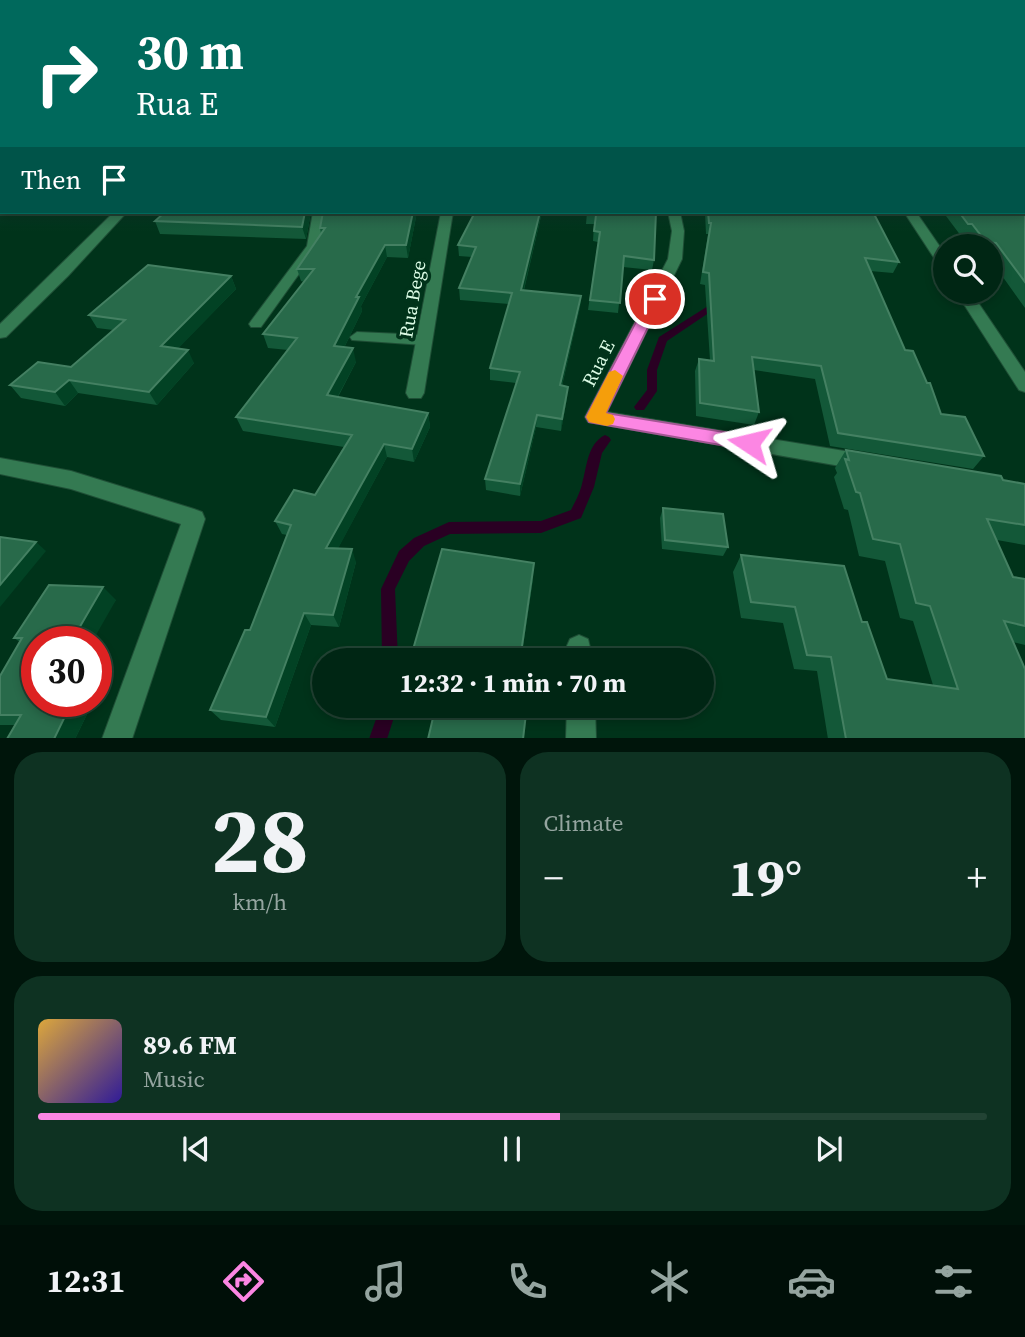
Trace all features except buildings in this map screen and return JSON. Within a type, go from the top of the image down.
[{"type":"street","points":[[0,333],[64,274],[119,214]]},
{"type":"street","name":"Rua Bege","points":[[415,393],[447,214]]},
{"type":"street","name":"Rua E","points":[[674,214],[678,231],[675,260],[595,417],[887,466]]},
{"type":"street","points":[[911,214],[933,246]]},
{"type":"street","points":[[971,304],[1025,386]]},
{"type":"street","points":[[0,466],[71,480],[194,519],[117,738]]},
{"type":"street","points":[[581,718],[581,738]]},
{"type":"lane","points":[[256,324],[313,246],[319,214]]},
{"type":"lane","points":[[357,337],[424,340]]},
{"type":"waterway","points":[[640,407],[652,391],[652,370],[663,339],[716,304]]},
{"type":"waterway","points":[[390,648],[388,589],[404,556],[419,542],[449,528],[541,527],[576,514],[588,487],[596,452],[605,440]]},
{"type":"waterway","points":[[378,738],[385,718]]},
{"type":"slow traffic","points":[[607,419],[595,417],[615,376]]},
{"type":"route","points":[[655,299],[595,417],[749,443]]}]
